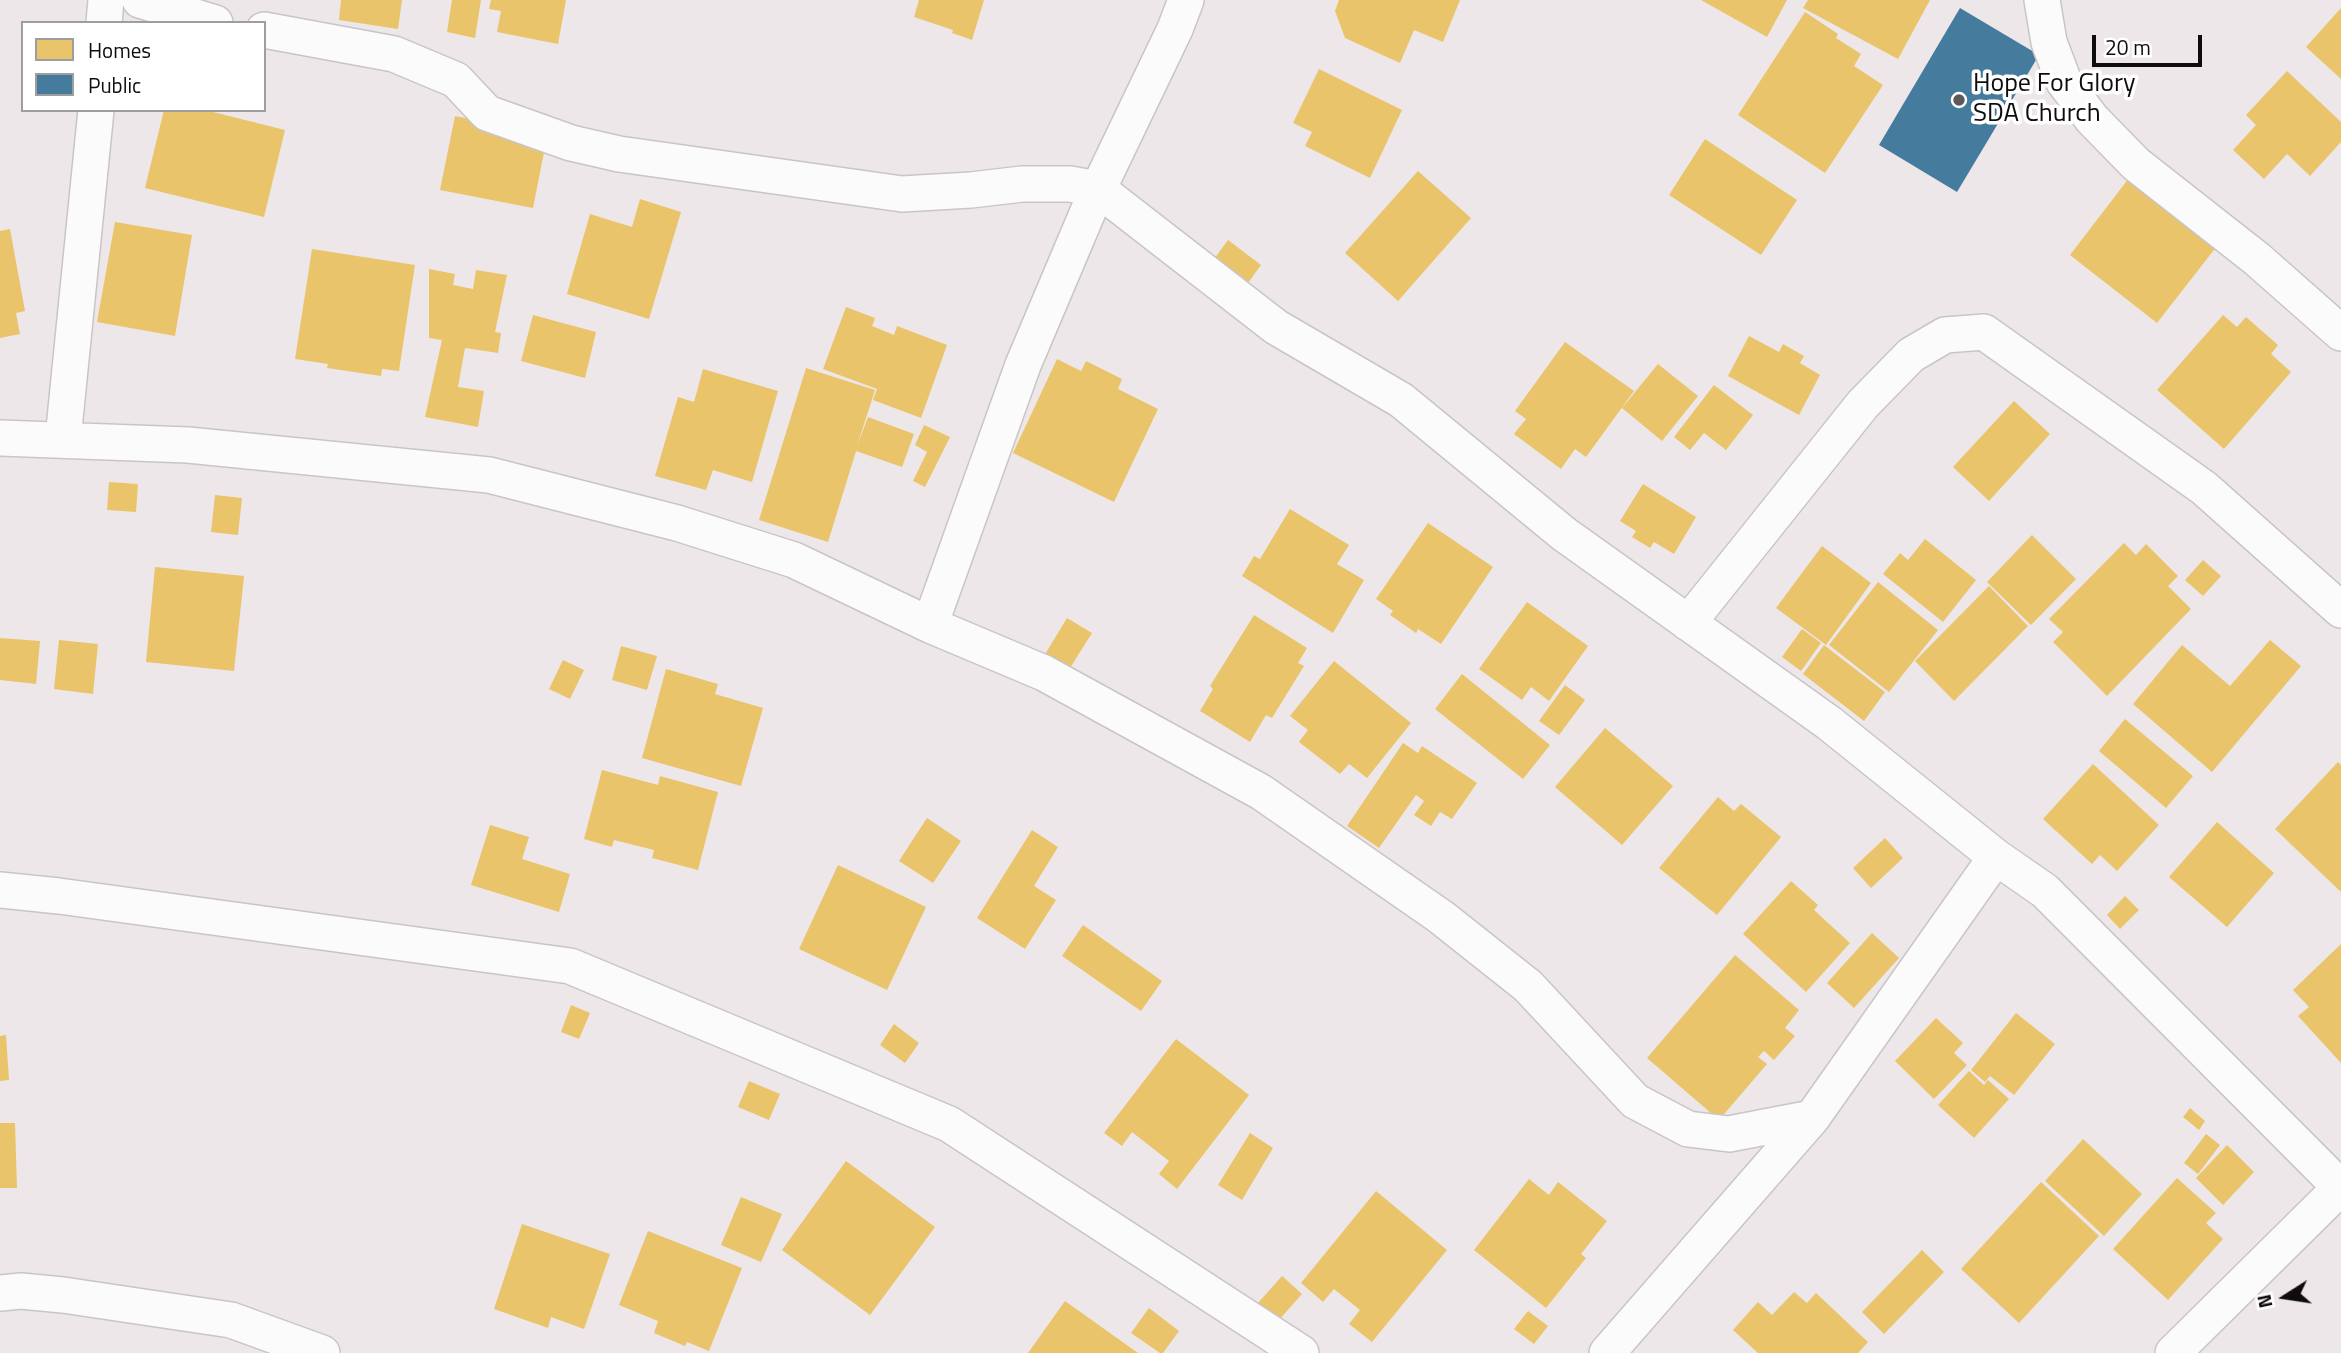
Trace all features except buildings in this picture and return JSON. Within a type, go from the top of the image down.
[{"type":"street","points":[[104,21],[106,0]]},
{"type":"street","points":[[140,0],[208,21]]},
{"type":"street","points":[[930,625],[1023,365],[1098,189],[1175,29],[1186,0]]},
{"type":"street","points":[[2042,0],[2049,42],[2064,82],[2092,119],[2136,164],[2257,259],[2341,333]]},
{"type":"street","points":[[266,30],[394,54],[456,80],[487,113],[571,143],[619,154],[902,194],[1022,184],[1070,184],[1098,189],[1276,327],[1401,400],[1564,534],[1829,723],[1996,857],[2045,891],[2341,1187],[2173,1353]]},
{"type":"street","points":[[63,439],[96,112]]},
{"type":"street","points":[[1688,623],[1863,404],[1911,355],[1945,335],[1984,332],[2204,488],[2341,610]]},
{"type":"street","points":[[0,438],[188,445],[489,475],[677,523],[794,560],[930,625],[1044,674],[1261,792],[1441,916],[1528,986],[1635,1101],[1688,1129],[1729,1134],[1812,1118]]},
{"type":"street","points":[[1607,1353],[1812,1118],[1996,857]]},
{"type":"street","points":[[0,890],[570,966],[949,1124],[1301,1353]]},
{"type":"street","points":[[0,1293],[21,1291],[63,1294],[231,1320],[322,1353]]},
{"type":"place","name":"Hope For Glory SDA Church","points":[[1959,100]]}]
